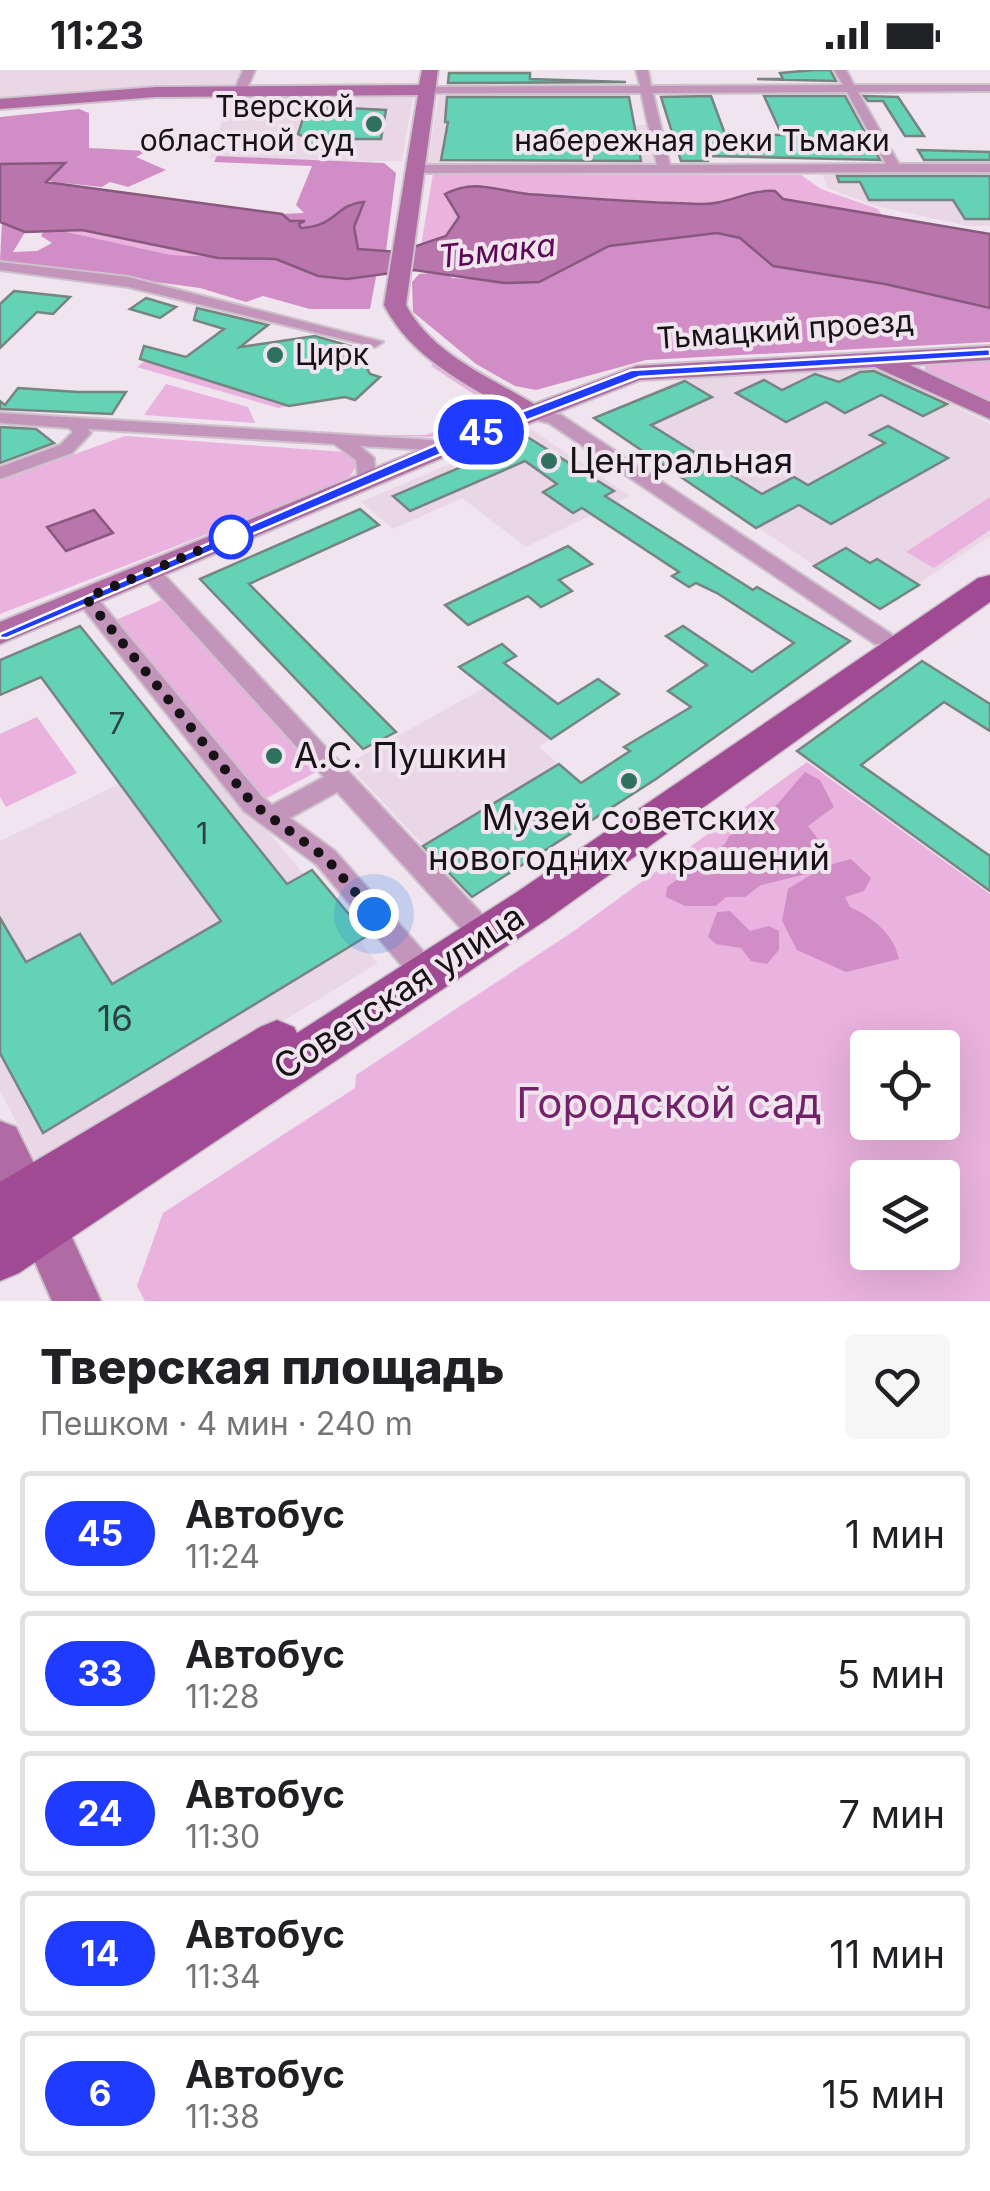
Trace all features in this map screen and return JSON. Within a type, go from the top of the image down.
[{"type":"main road","name":"Советская улица","points":[[16,1227],[478,928],[891,644],[990,565]]},
{"type":"main road","name":"Советская улица","points":[[891,644],[990,586]]},
{"type":"main road","name":"Советская улица","points":[[16,1227],[412,958],[478,928]]},
{"type":"street","points":[[240,91],[248,70]]},
{"type":"street","points":[[430,70],[406,240],[395,290],[396,307],[408,330],[531,413],[555,419],[891,644]]},
{"type":"street","points":[[642,70],[664,168]]},
{"type":"street","points":[[840,70],[895,168]]},
{"type":"street","points":[[0,104],[112,94],[240,91],[990,88]]},
{"type":"street","name":"набережная реки Тьмаки","points":[[414,169],[990,168]]},
{"type":"street","points":[[0,266],[170,291],[375,342]]},
{"type":"street","name":"Тьмацкий проезд","points":[[0,634],[482,432],[648,370],[872,356],[919,365],[990,353]]},
{"type":"street","points":[[919,365],[990,411]]},
{"type":"street","points":[[482,432],[500,410],[497,391]]},
{"type":"street","points":[[0,418],[448,446]]},
{"type":"street","points":[[0,473],[73,445],[82,433],[74,422]]},
{"type":"street","points":[[333,439],[362,455],[368,468],[367,479]]},
{"type":"street","points":[[149,571],[478,928]]},
{"type":"street","points":[[86,598],[253,804],[326,858],[412,958]]},
{"type":"street","points":[[272,816],[340,779]]},
{"type":"street","points":[[0,1142],[16,1227],[77,1301]]},
{"type":"shaded area","points":[[0,70],[244,70],[238,84],[176,84],[0,97]]},
{"type":"shaded area","points":[[439,94],[493,94],[493,125],[646,125],[657,165],[427,164]]},
{"type":"shaded area","points":[[230,95],[413,95],[402,161],[235,162],[210,158]]},
{"type":"shaded area","points":[[79,109],[89,113],[89,148],[147,151],[136,157],[166,170],[128,187],[110,182],[102,187],[45,181],[64,163],[0,164],[0,117]]},
{"type":"shaded area","points":[[217,156],[384,163],[396,173],[386,251],[358,249],[354,227],[364,203],[351,203],[318,226],[301,226],[282,214],[304,213],[296,205],[312,166],[214,162]]},
{"type":"shaded area","points":[[990,172],[990,226],[968,226],[876,206],[827,188],[822,173]]},
{"type":"shaded area","points":[[2,222],[25,232],[13,252],[37,251],[52,243],[41,236],[43,232],[62,231],[171,255],[276,259],[319,276],[347,279],[377,272],[370,309],[310,309],[263,296],[246,302],[200,288],[0,261]]},
{"type":"shaded area","points":[[717,233],[740,238],[773,266],[885,284],[990,308],[990,342],[646,360],[536,390],[515,386],[476,364],[413,312],[412,282],[419,274],[446,272],[452,278],[539,282],[609,246]]},
{"type":"shaded area","points":[[873,365],[990,424],[990,536],[880,609],[594,418],[681,379]]},
{"type":"shaded area","points":[[531,429],[630,496],[526,547],[462,498],[393,529],[361,502]]},
{"type":"shaded area","points":[[486,687],[551,739],[539,747],[610,809],[472,897],[347,764]]},
{"type":"shaded area","points":[[197,747],[378,963],[41,1169],[0,1091],[0,841]]},
{"type":"shaded area","points":[[805,772],[820,780],[834,807],[808,826],[825,848],[822,859],[807,874],[761,885],[745,897],[726,897],[716,906],[685,906],[666,897],[667,887],[725,844],[729,836],[768,815]]},
{"type":"shaded area","points":[[851,859],[871,878],[864,891],[845,897],[850,907],[887,934],[899,959],[846,972],[797,950],[782,921],[788,889],[825,866]]},
{"type":"shaded area","points":[[730,911],[750,931],[769,926],[779,931],[779,950],[767,964],[751,961],[741,948],[716,944],[708,937],[717,912]]},
{"type":"green space","points":[[433,174],[801,175],[821,189],[878,209],[882,215],[782,199],[775,191],[759,190],[735,202],[702,204],[527,194],[484,185],[446,194],[459,217],[445,236],[421,246]]},
{"type":"green space","points":[[82,230],[211,257],[171,255],[62,231]]},
{"type":"green space","points":[[990,359],[990,403],[925,373],[925,362]]},
{"type":"green space","points":[[145,361],[289,406],[278,408],[137,367]]},
{"type":"green space","points":[[434,362],[490,399],[494,410],[433,437],[355,435],[425,435],[471,420],[488,409],[484,401],[431,366]]},
{"type":"green space","points":[[166,384],[248,407],[255,423],[144,415]]},
{"type":"green space","points":[[125,436],[345,452],[355,460],[355,465],[350,476],[334,485],[0,614],[0,481]]},
{"type":"green space","points":[[990,497],[990,530],[934,568],[906,552]]},
{"type":"green space","points":[[164,599],[318,771],[265,799],[116,620]]},
{"type":"green space","points":[[37,717],[77,773],[6,807],[0,797],[0,734]]},
{"type":"green space","name":"Городской сад","points":[[807,762],[990,894],[990,1301],[145,1301],[137,1286],[163,1213],[355,1088],[356,1075],[571,933]]},
{"type":"water","name":"Тьмака","points":[[65,163],[46,182],[282,214],[290,221],[305,221],[299,224],[301,228],[322,223],[347,207],[364,202],[354,227],[358,249],[399,252],[446,236],[459,217],[445,194],[467,187],[700,204],[775,191],[783,199],[990,234],[990,308],[885,284],[773,266],[740,238],[717,233],[609,246],[539,282],[504,283],[414,270],[347,279],[318,276],[276,259],[218,258],[82,230],[25,232],[0,222],[0,164]]},
{"type":"water","points":[[94,510],[113,533],[66,551],[47,527]]},
{"type":"building","points":[[830,70],[836,81],[757,79],[783,79],[780,73]]},
{"type":"building","points":[[449,73],[530,73],[530,79],[626,82],[448,83]]},
{"type":"building","points":[[711,96],[725,134],[782,135],[764,96],[845,96],[880,160],[707,156],[708,161],[681,161],[661,97]]},
{"type":"building","points":[[864,96],[898,97],[924,136],[905,136],[883,101],[868,101]]},
{"type":"building","points":[[447,97],[629,97],[641,161],[441,160],[448,122]]},
{"type":"building","points":[[307,106],[386,110],[381,139],[342,139],[339,149],[305,149],[308,139],[298,134]]},
{"type":"building","points":[[918,150],[990,152],[990,160],[924,160]]},
{"type":"building","points":[[837,176],[990,176],[990,219],[965,219],[953,200],[869,200],[860,182],[839,182]]},
{"type":"building","points":[[14,291],[70,297],[53,314],[37,312],[0,348],[0,304]]},
{"type":"building","points":[[146,298],[176,307],[160,318],[130,309]]},
{"type":"building","name":"Цирк","points":[[197,308],[268,325],[240,347],[315,336],[357,348],[370,374],[380,377],[355,400],[345,397],[289,406],[140,359],[144,346],[186,357],[224,329],[194,320]]},
{"type":"building","points":[[874,371],[947,404],[923,416],[881,395],[845,413],[826,402],[786,422],[736,393],[764,380],[782,390],[815,374],[839,382],[860,372]]},
{"type":"building","points":[[685,381],[712,397],[651,425],[762,494],[794,477],[808,485],[885,443],[870,435],[888,426],[948,458],[831,524],[799,505],[756,528],[594,418]]},
{"type":"building","points":[[18,388],[126,392],[112,414],[0,409],[0,401],[5,405]]},
{"type":"building","points":[[0,427],[36,429],[54,443],[0,463]]},
{"type":"building","points":[[529,438],[614,491],[605,496],[753,590],[757,587],[850,641],[656,779],[472,897],[423,846],[559,764],[581,783],[630,751],[624,747],[691,707],[668,691],[707,665],[666,636],[683,626],[752,672],[794,643],[717,593],[696,583],[689,587],[672,576],[679,572],[582,508],[573,513],[543,492],[557,484],[525,461],[410,511],[393,496]]},
{"type":"building","points":[[360,509],[379,525],[249,584],[396,732],[363,749],[200,579]]},
{"type":"building","points":[[568,546],[592,564],[559,580],[572,591],[541,607],[528,596],[468,625],[445,605]]},
{"type":"building","points":[[846,548],[870,563],[877,559],[919,585],[880,609],[814,566]]},
{"type":"building","points":[[80,626],[287,884],[312,870],[367,936],[43,1133],[0,1053],[0,918],[26,962],[80,934],[112,984],[221,921],[41,677],[0,695],[0,660]]},
{"type":"building","points":[[502,644],[516,656],[504,663],[558,704],[598,679],[619,694],[551,739],[459,667]]},
{"type":"building","points":[[922,661],[990,704],[990,731],[944,702],[861,765],[990,856],[990,891],[797,751]]},
{"type":"bus line","name":"45","points":[[0,634],[448,446],[636,373],[872,356],[990,353]]},
{"type":"place","name":"Тверской областной суд","points":[[374,124]]},
{"type":"place","name":"Цирк","points":[[275,355]]},
{"type":"place","name":"Центральная","points":[[549,461]]},
{"type":"place","name":"А.С. Пушкин","points":[[274,756]]},
{"type":"place","name":"Музей советских новогодних украшений","points":[[629,781]]},
{"type":"route","points":[[231,537],[86,598],[253,804],[326,858],[374,914]]}]
